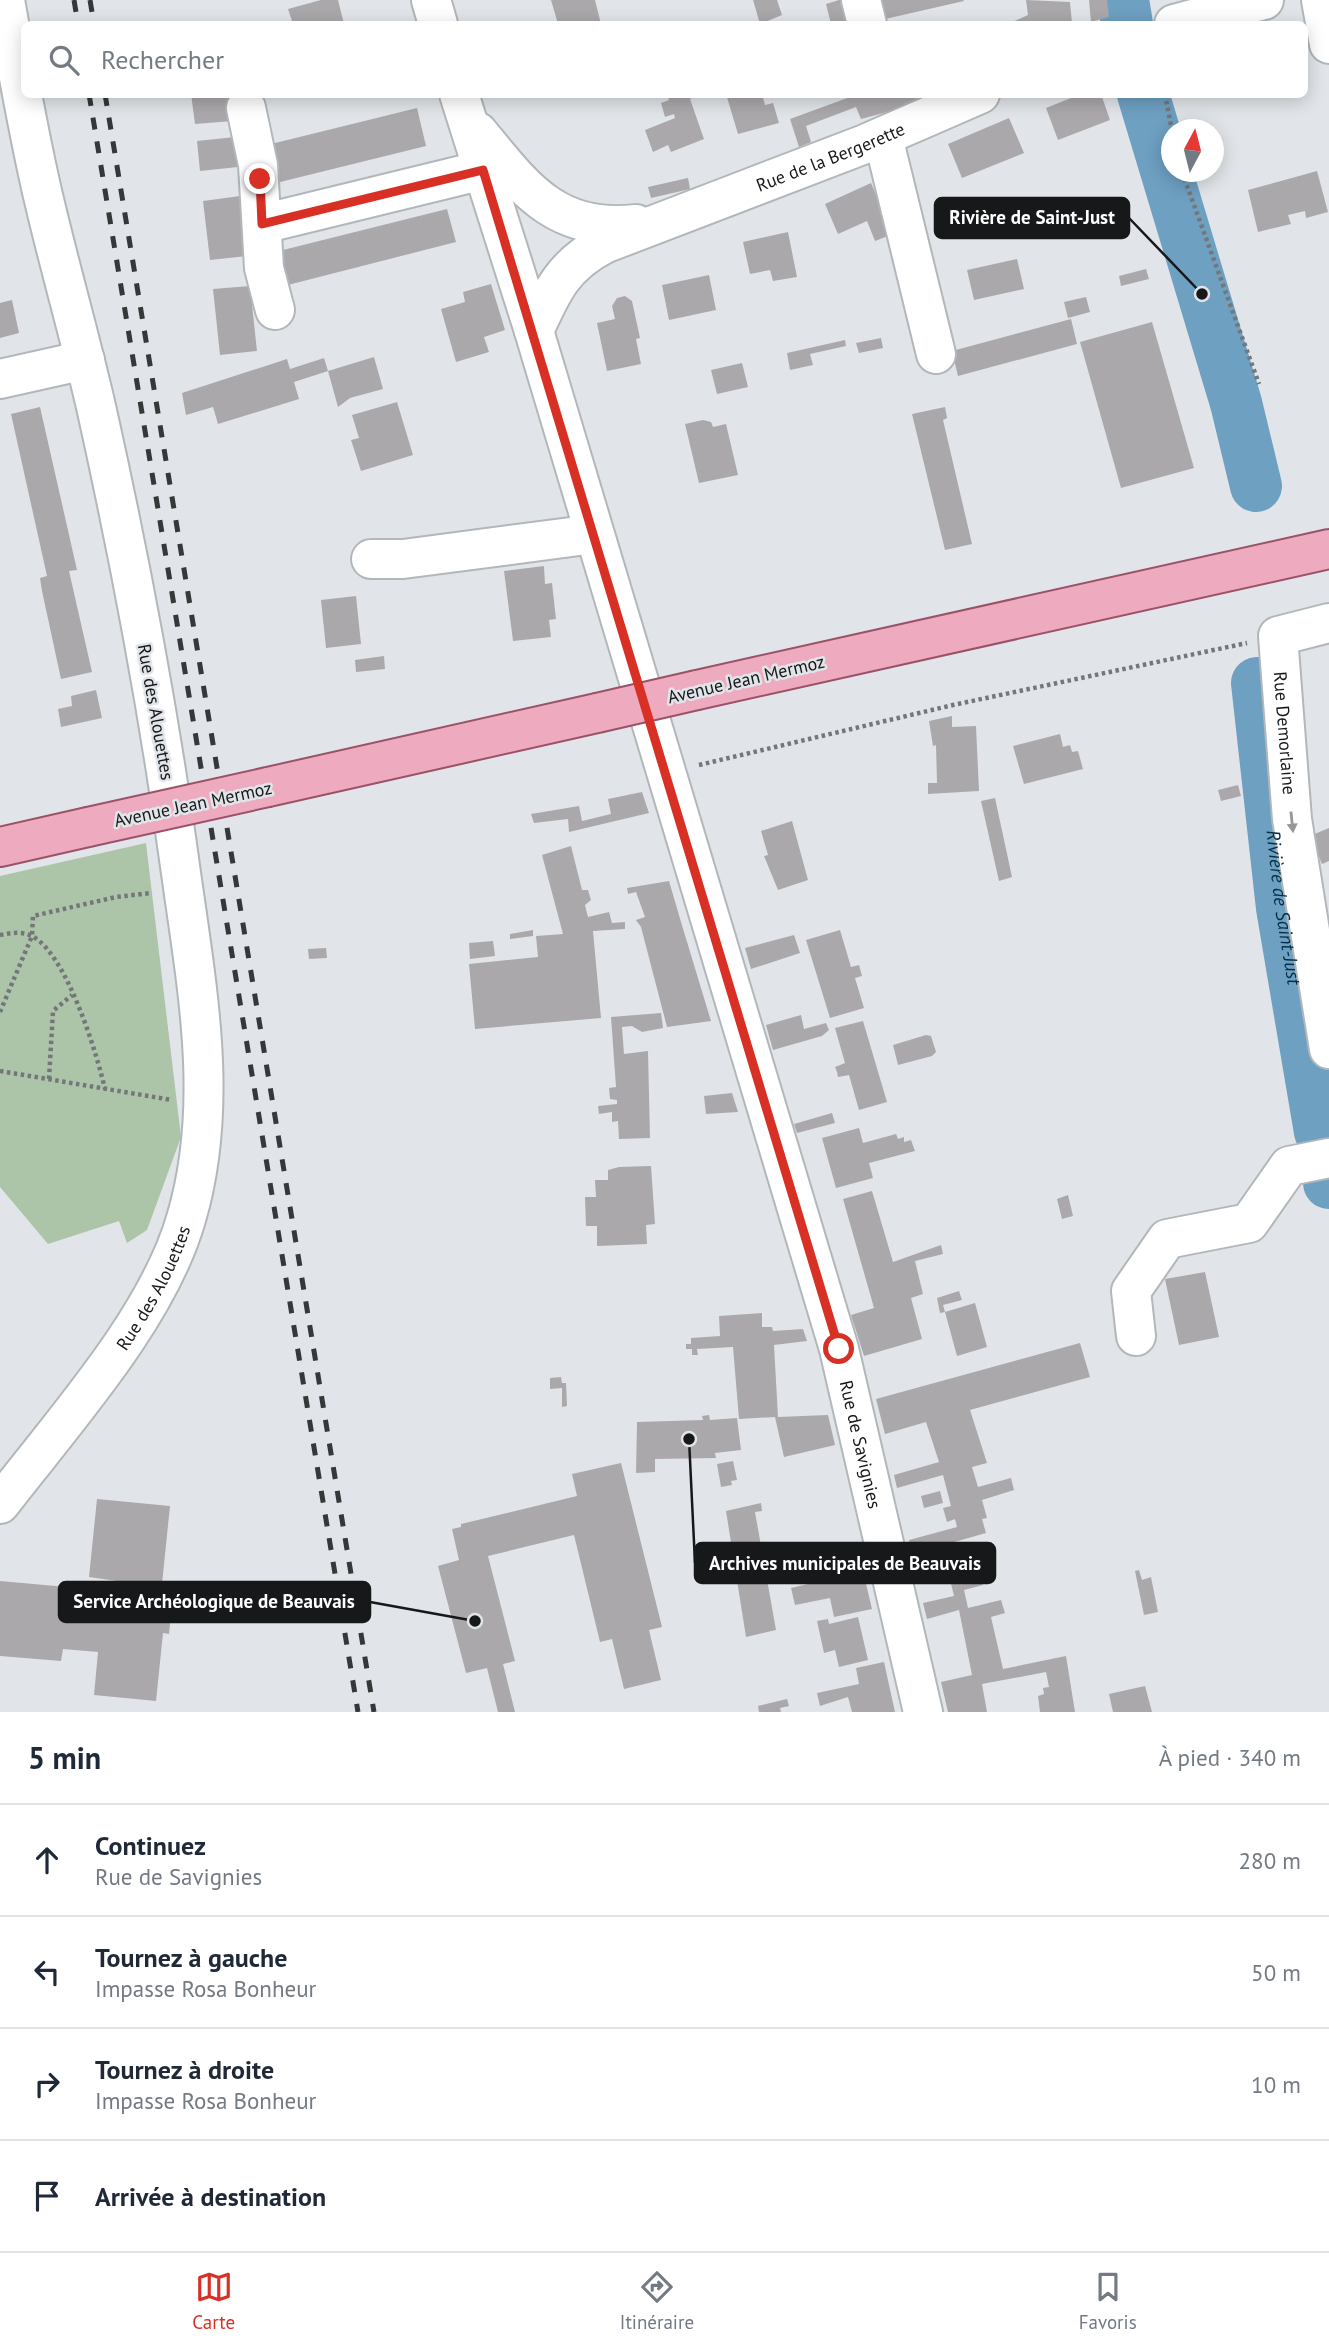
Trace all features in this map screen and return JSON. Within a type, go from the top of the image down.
[{"type":"main road","name":"Avenue Jean Mermoz","points":[[0,847],[1329,549]]},
{"type":"street","name":"Rue des Alouettes","points":[[5,0],[21,82]]},
{"type":"street","points":[[431,0],[437,21]]},
{"type":"street","points":[[861,0],[866,21]]},
{"type":"street","points":[[1185,21],[1264,0]]},
{"type":"street","points":[[1321,0],[1329,44]]},
{"type":"street","name":"Rue des Alouettes","points":[[0,1504],[123,1342],[160,1280],[181,1235],[193,1194],[204,1105],[202,1033],[183,889],[145,650],[85,360],[41,185],[24,98]]},
{"type":"street","name":"Rue de la Bergerette","points":[[534,331],[558,283],[569,267],[584,254],[883,137],[965,98]]},
{"type":"street","name":"Rue de la Bergerette","points":[[462,106],[532,194],[565,216],[601,225],[626,225],[679,216]]},
{"type":"street","name":"Rue de Savignies","points":[[462,106],[534,331],[847,1379],[923,1712]]},
{"type":"street","points":[[246,108],[258,165],[264,268],[275,310]]},
{"type":"street","points":[[883,137],[936,355]]},
{"type":"street","points":[[262,224],[483,170]]},
{"type":"street","points":[[0,379],[85,360]]},
{"type":"street","points":[[371,559],[404,559],[594,534]]},
{"type":"street","points":[[1278,636],[1329,622]]},
{"type":"street","name":"Rue Demorlaine","points":[[1278,636],[1292,819],[1323,979],[1329,1049]]},
{"type":"street","points":[[1136,1336],[1131,1291],[1167,1239],[1249,1223],[1289,1166],[1329,1158]]},
{"type":"path","points":[[1166,98],[1169,119]]},
{"type":"path","points":[[1186,182],[1259,384]]},
{"type":"path","points":[[664,773],[953,705],[1278,636]]},
{"type":"path","points":[[0,1012],[32,936],[33,916],[116,897],[183,889]]},
{"type":"path","points":[[0,935],[15,932],[32,936],[55,957],[95,1047],[105,1089]]},
{"type":"path","points":[[49,1080],[53,1011],[72,995]]},
{"type":"path","points":[[0,1071],[204,1105]]},
{"type":"green space","points":[[146,843],[181,1137],[147,1230],[127,1243],[119,1221],[48,1244],[0,1187],[0,876]]},
{"type":"building","points":[[321,0],[338,0],[343,21],[292,21],[288,9]]},
{"type":"building","points":[[551,0],[595,0],[600,21],[557,21]]},
{"type":"building","points":[[753,0],[777,0],[782,15],[759,21]]},
{"type":"building","points":[[850,0],[855,21],[830,21],[826,4]]},
{"type":"building","points":[[870,0],[964,1],[876,21],[872,21]]},
{"type":"building","points":[[1026,0],[1070,2],[1072,21],[1015,21],[1028,15]]},
{"type":"building","points":[[1089,0],[1107,0],[1109,17],[1091,21]]},
{"type":"building","points":[[192,98],[230,98],[233,121],[195,124]]},
{"type":"building","points":[[668,98],[692,98],[690,99],[704,139],[671,152],[668,145],[653,152],[645,130],[675,118],[674,114],[665,117],[661,103]]},
{"type":"building","points":[[727,98],[763,98],[765,105],[773,103],[779,123],[738,134]]},
{"type":"building","points":[[847,98],[918,98],[891,111],[861,119],[856,107],[806,126],[811,142],[799,147],[790,119]]},
{"type":"building","points":[[1071,98],[1102,98],[1110,120],[1058,140],[1046,108]]},
{"type":"building","points":[[417,108],[426,146],[272,184],[263,146]]},
{"type":"building","points":[[1009,118],[1024,153],[962,178],[948,144]]},
{"type":"building","points":[[235,137],[238,167],[200,171],[197,141]]},
{"type":"building","points":[[1317,171],[1328,212],[1306,218],[1305,211],[1288,215],[1291,224],[1258,232],[1248,190]]},
{"type":"building","points":[[688,178],[690,189],[651,198],[648,187]]},
{"type":"building","points":[[871,183],[884,213],[888,236],[875,241],[867,221],[838,234],[825,204]]},
{"type":"building","points":[[240,196],[247,256],[210,260],[203,201]]},
{"type":"building","points":[[447,209],[456,242],[280,287],[271,253]]},
{"type":"building","points":[[788,232],[797,277],[773,281],[770,270],[750,274],[743,242]]},
{"type":"building","points":[[1017,259],[1024,289],[974,300],[967,270]]},
{"type":"building","points":[[1146,269],[1149,279],[1121,286],[1119,276]]},
{"type":"building","points":[[709,275],[716,310],[669,320],[662,285]]},
{"type":"building","points":[[491,284],[505,330],[484,337],[489,352],[456,362],[441,309],[465,302],[463,292]]},
{"type":"building","points":[[250,286],[257,351],[220,355],[213,289]]},
{"type":"building","points":[[625,296],[632,301],[640,338],[636,339],[641,364],[607,371],[597,323],[615,319],[612,306],[617,298]]},
{"type":"building","points":[[1086,297],[1090,312],[1068,318],[1064,302]]},
{"type":"building","points":[[12,300],[19,333],[0,338],[0,303]]},
{"type":"building","points":[[1071,319],[1077,344],[958,376],[952,351]]},
{"type":"building","points":[[1152,322],[1194,468],[1121,488],[1080,342]]},
{"type":"building","points":[[881,338],[883,348],[859,353],[856,343]]},
{"type":"building","points":[[845,340],[846,346],[810,354],[813,365],[790,370],[787,353]]},
{"type":"building","points":[[374,357],[383,389],[350,398],[338,407],[328,371]]},
{"type":"building","points":[[324,358],[328,371],[294,382],[299,399],[218,424],[213,407],[186,415],[182,393],[287,359],[290,369]]},
{"type":"building","points":[[742,363],[748,387],[717,394],[711,370]]},
{"type":"building","points":[[397,402],[413,455],[361,471],[351,440],[359,438],[352,415]]},
{"type":"building","points":[[40,407],[77,570],[69,571],[92,672],[61,679],[40,578],[47,576],[11,414]]},
{"type":"building","points":[[945,407],[947,418],[943,420],[972,544],[945,550],[912,414]]},
{"type":"building","points":[[703,420],[711,422],[713,427],[726,424],[738,475],[699,483],[685,424]]},
{"type":"building","points":[[544,566],[545,584],[552,583],[556,619],[549,620],[551,637],[513,641],[504,571]]},
{"type":"building","points":[[356,596],[361,644],[326,648],[321,600]]},
{"type":"building","points":[[384,656],[385,669],[356,672],[355,660]]},
{"type":"building","points":[[96,690],[102,718],[61,727],[58,709],[72,706],[71,696]]},
{"type":"building","points":[[952,716],[952,727],[976,726],[979,791],[928,794],[928,783],[937,783],[936,745],[933,746],[929,721]]},
{"type":"building","points":[[1060,734],[1063,747],[1070,745],[1072,752],[1078,751],[1083,769],[1024,784],[1013,746]]},
{"type":"building","points":[[1238,785],[1241,796],[1221,801],[1218,790]]},
{"type":"building","points":[[642,792],[649,813],[569,832],[568,819],[534,823],[531,814],[579,806],[582,821],[611,814],[608,799]]},
{"type":"building","points":[[995,798],[1012,877],[999,881],[981,801]]},
{"type":"building","points":[[792,821],[808,880],[778,890],[764,856],[768,855],[761,831]]},
{"type":"building","points":[[1329,828],[1329,861],[1322,864],[1310,836]]},
{"type":"building","points":[[571,846],[582,890],[588,890],[591,900],[585,905],[588,917],[609,912],[612,923],[625,922],[625,929],[593,931],[601,1018],[475,1029],[469,964],[538,957],[536,936],[563,934],[542,855]]},
{"type":"building","points":[[669,881],[711,1021],[667,1027],[641,927],[636,920],[645,917],[636,892],[628,894],[627,888]]},
{"type":"building","points":[[533,930],[533,936],[510,939],[510,934]]},
{"type":"building","points":[[840,930],[851,967],[859,965],[862,976],[855,978],[864,1008],[830,1018],[806,940]]},
{"type":"building","points":[[794,935],[800,953],[751,969],[745,948]]},
{"type":"building","points":[[493,941],[495,956],[470,959],[469,943]]},
{"type":"building","points":[[326,948],[327,958],[309,959],[308,949]]},
{"type":"building","points":[[661,1013],[663,1028],[642,1032],[632,1026],[622,1027],[624,1054],[648,1051],[650,1138],[619,1139],[618,1121],[612,1122],[612,1112],[599,1114],[598,1106],[617,1104],[617,1100],[610,1099],[609,1088],[616,1087],[611,1017]]},
{"type":"building","points":[[801,1015],[804,1029],[826,1023],[829,1030],[822,1036],[773,1050],[766,1025]]},
{"type":"building","points":[[863,1021],[887,1102],[859,1110],[849,1075],[838,1077],[835,1067],[845,1063],[835,1028]]},
{"type":"building","points":[[926,1035],[931,1036],[936,1052],[932,1056],[898,1065],[893,1045]]},
{"type":"building","points":[[732,1093],[738,1112],[706,1114],[704,1096]]},
{"type":"building","points":[[832,1113],[835,1123],[797,1133],[794,1124]]},
{"type":"building","points":[[859,1128],[863,1143],[896,1134],[898,1139],[904,1137],[904,1142],[911,1140],[915,1151],[869,1163],[873,1178],[836,1188],[822,1138]]},
{"type":"building","points":[[651,1166],[655,1224],[646,1225],[647,1244],[597,1246],[597,1226],[586,1226],[585,1197],[596,1197],[595,1180],[608,1180],[608,1170],[619,1167]]},
{"type":"building","points":[[872,1191],[893,1262],[941,1245],[943,1254],[915,1261],[923,1294],[911,1298],[922,1339],[864,1356],[851,1315],[874,1308],[843,1199]]},
{"type":"building","points":[[1068,1195],[1073,1216],[1062,1219],[1057,1199]]},
{"type":"building","points":[[1205,1272],[1219,1337],[1179,1345],[1165,1279]]},
{"type":"building","points":[[959,1291],[962,1300],[943,1305],[945,1312],[940,1313],[937,1298]]},
{"type":"building","points":[[975,1303],[987,1347],[957,1356],[945,1312]]},
{"type":"building","points":[[762,1313],[762,1327],[772,1327],[773,1331],[803,1329],[807,1341],[774,1345],[778,1417],[828,1415],[835,1445],[784,1457],[775,1417],[739,1419],[733,1347],[697,1349],[698,1355],[692,1355],[692,1349],[686,1349],[686,1344],[691,1344],[691,1338],[720,1336],[719,1316]]},
{"type":"building","points":[[1080,1343],[1090,1377],[970,1410],[987,1463],[972,1467],[978,1487],[1011,1478],[1014,1490],[982,1500],[987,1518],[982,1519],[986,1533],[912,1554],[909,1540],[957,1527],[955,1519],[947,1522],[943,1508],[951,1506],[943,1475],[897,1488],[894,1475],[939,1462],[926,1422],[885,1434],[876,1399]]},
{"type":"building","points":[[561,1377],[562,1383],[566,1383],[567,1406],[562,1407],[562,1388],[550,1389],[550,1378]]},
{"type":"building","points":[[709,1415],[710,1420],[737,1418],[741,1450],[715,1453],[716,1458],[655,1459],[655,1472],[636,1473],[637,1422],[703,1420],[702,1416]]},
{"type":"building","points":[[733,1461],[737,1480],[731,1481],[732,1485],[721,1487],[717,1464]]},
{"type":"building","points":[[621,1463],[662,1627],[649,1630],[661,1680],[624,1689],[612,1639],[600,1642],[574,1535],[488,1556],[515,1661],[503,1664],[515,1712],[498,1712],[487,1668],[466,1673],[438,1566],[459,1560],[452,1529],[461,1527],[461,1524],[577,1496],[572,1474]]},
{"type":"building","points":[[940,1491],[943,1503],[924,1508],[921,1496]]},
{"type":"building","points":[[97,1499],[170,1506],[162,1584],[135,1582],[133,1601],[172,1605],[169,1634],[163,1633],[156,1701],[94,1695],[98,1652],[63,1649],[61,1661],[0,1656],[0,1581],[67,1587],[68,1591],[90,1593],[88,1615],[113,1617],[117,1581],[89,1577]]},
{"type":"building","points":[[761,1503],[762,1511],[755,1512],[776,1630],[746,1637],[726,1511]]},
{"type":"building","points":[[972,1542],[983,1585],[964,1590],[968,1608],[1001,1600],[1005,1613],[991,1617],[1003,1669],[1066,1656],[1075,1712],[1040,1712],[1038,1696],[1044,1694],[1043,1688],[1049,1687],[1046,1672],[982,1684],[987,1712],[948,1712],[941,1682],[972,1675],[959,1610],[927,1619],[923,1603],[954,1596],[943,1550]]},
{"type":"building","points":[[1139,1570],[1142,1580],[1151,1577],[1158,1612],[1144,1615],[1135,1571]]},
{"type":"building","points":[[863,1571],[872,1609],[834,1617],[830,1598],[795,1605],[791,1588]]},
{"type":"building","points":[[858,1617],[868,1660],[839,1667],[835,1650],[824,1653],[817,1621],[828,1619],[829,1624]]},
{"type":"building","points":[[884,1662],[895,1712],[852,1712],[848,1697],[820,1706],[817,1693],[859,1684],[856,1668]]},
{"type":"building","points":[[1145,1686],[1152,1712],[1113,1712],[1109,1694]]},
{"type":"building","points":[[787,1699],[789,1706],[780,1708],[781,1712],[759,1712],[758,1706]]},
{"type":"waterway","name":"Rivière de Saint-Just","points":[[1123,0],[1126,21]]},
{"type":"waterway","name":"Rivière de Saint-Just","points":[[1144,98],[1236,403],[1256,486]]},
{"type":"waterway","name":"Rivière de Saint-Just","points":[[1257,683],[1282,908],[1320,1132]]},
{"type":"railway","points":[[74,0],[78,21]]},
{"type":"railway","points":[[90,0],[94,21]]},
{"type":"railway","points":[[90,98],[358,1712]]},
{"type":"railway","points":[[106,98],[374,1712]]},
{"type":"place","name":"Rivière de Saint-Just","points":[[1202,294]]},
{"type":"place","name":"Archives municipales de Beauvais","points":[[689,1439]]},
{"type":"place","name":"Service Archéologique de Beauvais","points":[[475,1621]]},
{"type":"route","points":[[260,179],[262,224],[483,170],[534,331],[664,773],[839,1349]]}]
